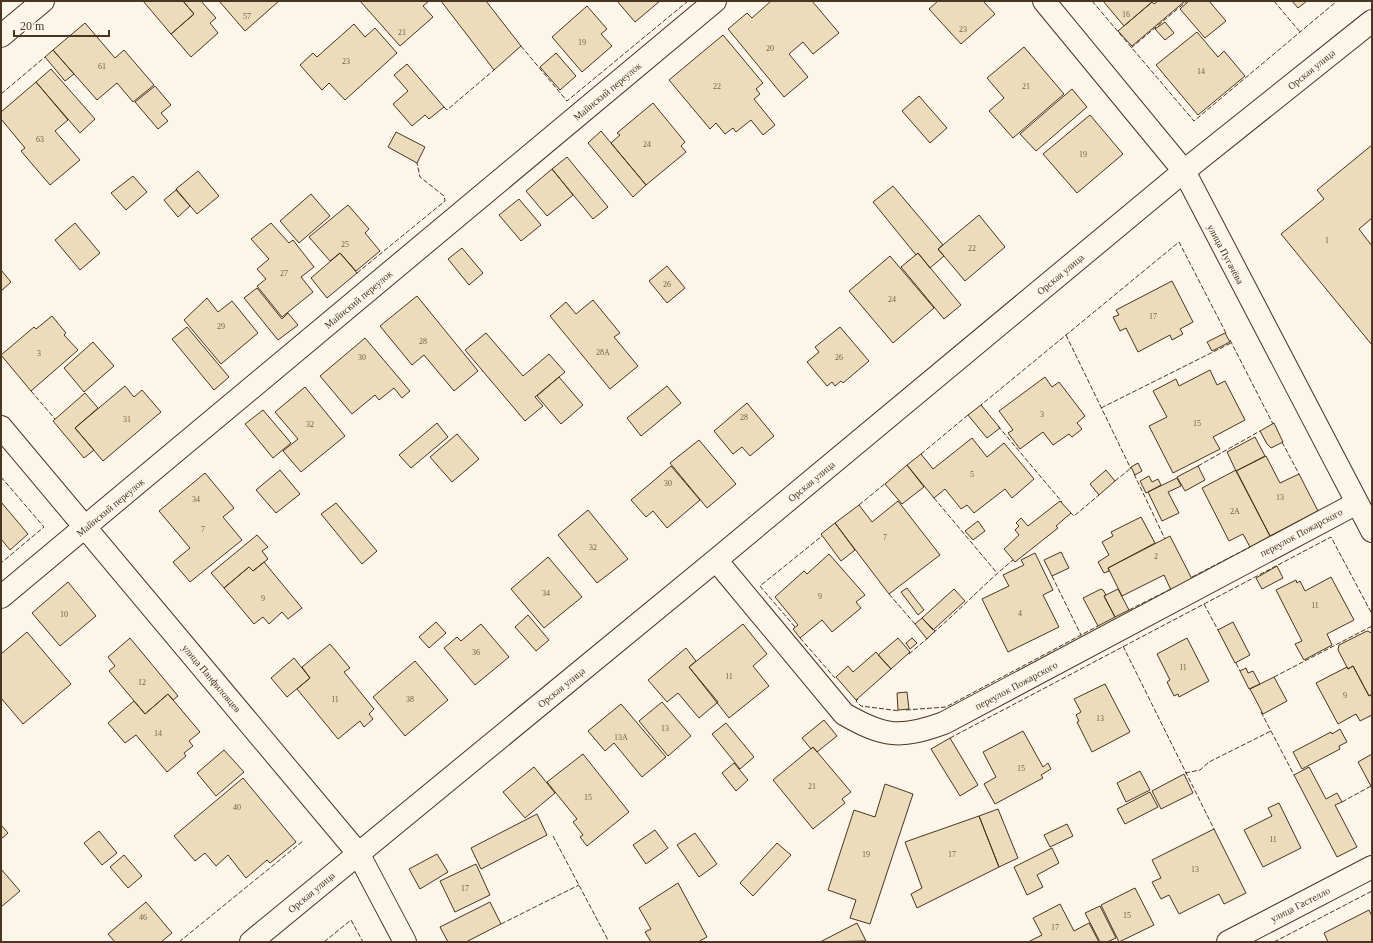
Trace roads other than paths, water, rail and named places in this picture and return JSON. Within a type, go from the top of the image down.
[{"type":"street","points":[[1,36],[43,1]]},
{"type":"street","name":"Майнский переулок","points":[[1,597],[715,1]]},
{"type":"street","name":"улица Пугачёва","points":[[1044,1],[1184,171],[1372,531]]},
{"type":"street","name":"Орская улица","points":[[251,942],[716,560],[1184,171],[1372,21]]},
{"type":"street","name":"улица Панфиловцев","points":[[1,427],[358,853],[404,942]]},
{"type":"street","name":"переулок Пожарского","points":[[716,560],[844,714],[870,728],[902,734],[921,732],[944,723],[1357,503]]},
{"type":"street","name":"улица Гастелло","points":[[1228,942],[1372,867]]}]
